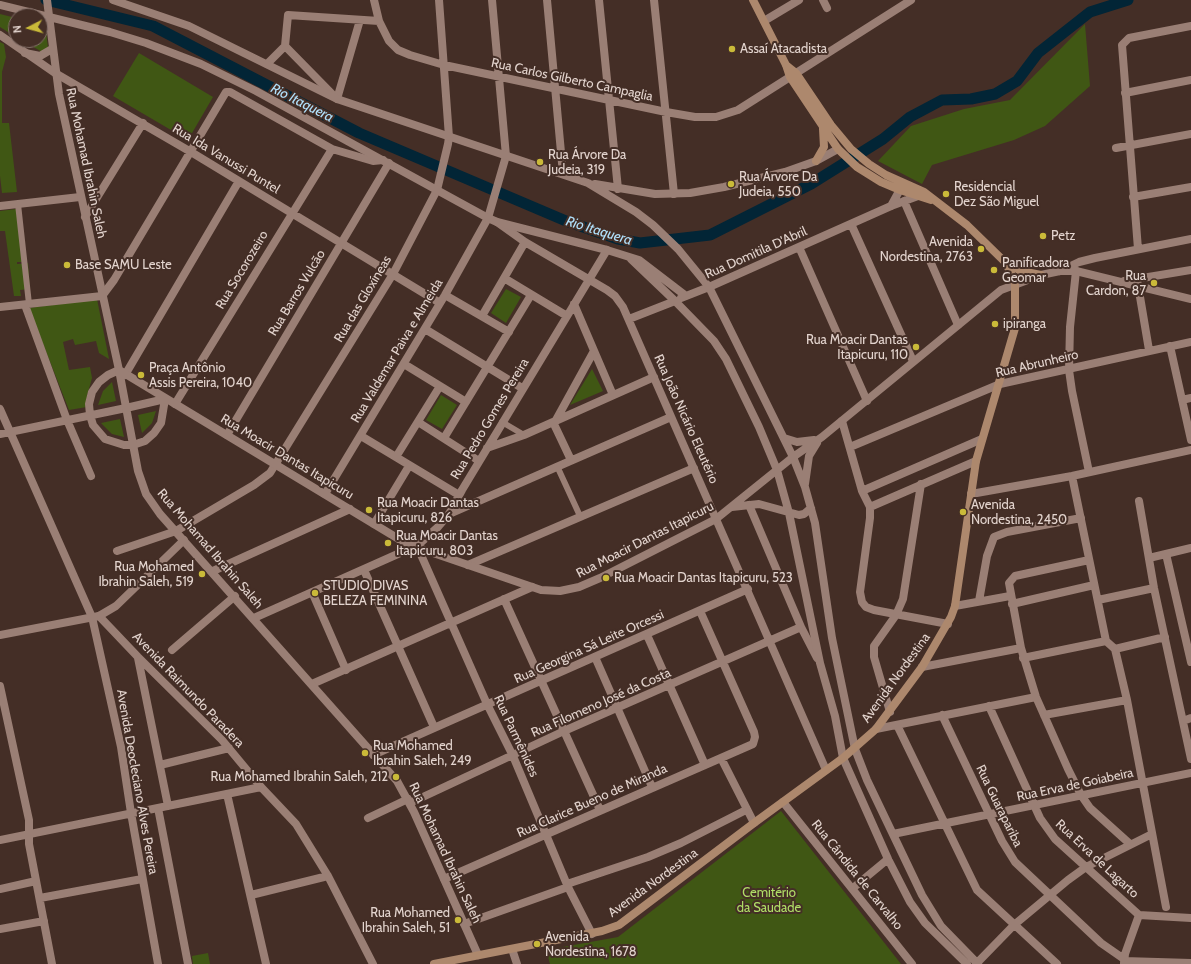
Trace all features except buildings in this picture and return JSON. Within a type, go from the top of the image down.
[{"type":"main road","name":"Avenida Nordestina","points":[[753,0],[786,65],[830,125],[850,148],[869,164],[902,186],[918,196],[934,201]]},
{"type":"main road","name":"Avenida Nordestina","points":[[434,964],[454,962],[478,955],[592,934],[619,925],[843,758],[876,729],[922,667],[948,624],[955,606],[976,461],[1000,384],[1015,328],[1015,284],[1006,263],[967,225],[924,192],[902,186],[863,171],[841,152],[823,128],[793,75]]},
{"type":"main road","points":[[816,161],[824,147],[823,128]]},
{"type":"main road","points":[[841,152],[850,148]]},
{"type":"main road","points":[[1006,263],[1021,271],[1041,275]]},
{"type":"street","name":"Rua Mohamad Ibrahin Saleh","points":[[47,0],[55,73],[102,296],[122,373],[126,408],[138,472],[146,494],[160,514],[235,596],[397,781],[409,801],[478,955]]},
{"type":"street","points":[[112,0],[189,26],[337,99],[449,141],[506,156],[588,183],[643,193],[674,194],[706,191],[751,181],[841,152]]},
{"type":"street","name":"Rua Carlos Gilberto Campaglia","points":[[374,0],[379,21],[389,41],[398,50],[410,55],[444,65],[695,117],[721,116],[738,110],[911,0]]},
{"type":"street","name":"Rua das Gloxíneas","points":[[117,550],[176,531],[254,485],[276,465],[393,274],[437,190],[449,141],[439,0]]},
{"type":"street","points":[[492,0],[506,156]]},
{"type":"street","points":[[547,0],[563,174]]},
{"type":"street","points":[[599,0],[618,189]]},
{"type":"street","points":[[654,0],[674,194]]},
{"type":"street","points":[[764,21],[799,0]]},
{"type":"street","points":[[0,5],[49,16],[146,43],[201,64],[256,92],[496,222],[607,250],[630,259],[639,260],[648,265],[686,296]]},
{"type":"street","points":[[267,64],[284,46],[288,15],[379,21]]},
{"type":"street","points":[[337,99],[360,20]]},
{"type":"street","points":[[1138,249],[1122,49],[1126,40],[1191,26]]},
{"type":"street","name":"Rua Ida Vanussi Puntel","points":[[0,35],[55,73],[192,152],[440,303]]},
{"type":"street","points":[[284,46],[337,99]]},
{"type":"street","points":[[25,53],[40,56],[52,49]]},
{"type":"street","points":[[1125,93],[1191,80]]},
{"type":"street","points":[[0,308],[102,296],[192,152],[225,93],[230,92],[332,149],[372,161],[386,162]]},
{"type":"street","points":[[85,217],[143,123]]},
{"type":"street","points":[[1116,148],[1191,134]]},
{"type":"street","name":"Rua Socorozeiro","points":[[175,404],[291,213],[332,149]]},
{"type":"street","name":"Rua Valdemar Paiva e Almeida","points":[[324,494],[361,436],[425,329],[488,218],[506,156]]},
{"type":"street","name":"Rua Barros Vulcão","points":[[227,435],[341,243],[386,162]]},
{"type":"street","points":[[0,434],[90,416],[165,399],[161,423],[154,433],[145,441],[133,445],[124,446],[106,439],[98,433],[90,416],[89,404],[92,392],[99,382],[108,375],[122,373],[239,181]]},
{"type":"street","points":[[588,183],[631,209],[652,225],[678,249],[708,287],[784,438],[793,457],[811,508],[832,638],[855,748],[896,842],[933,915],[941,926],[977,964],[1014,925],[1049,894],[1086,867],[1152,834]]},
{"type":"street","points":[[891,206],[902,186]]},
{"type":"street","points":[[1133,197],[1191,187]]},
{"type":"street","name":"Rua Domitila D'Abril","points":[[629,319],[708,287],[891,206],[918,196]]},
{"type":"street","points":[[0,206],[80,197]]},
{"type":"street","points":[[904,201],[958,325]]},
{"type":"street","points":[[18,204],[27,304],[67,420],[91,476]]},
{"type":"street","name":"Rua João Nicário Eleutério","points":[[496,222],[525,242],[589,279],[615,296],[629,319],[826,770]]},
{"type":"street","points":[[851,224],[913,361]]},
{"type":"street","points":[[1060,271],[1079,262],[1191,239]]},
{"type":"street","points":[[482,316],[525,242]]},
{"type":"street","points":[[799,247],[867,401]]},
{"type":"street","name":"Rua Pedro Gomes Pereira","points":[[254,618],[417,547],[428,538],[449,514],[522,388],[607,250]]},
{"type":"street","points":[[630,259],[675,301],[714,341],[726,359],[759,427],[777,470],[789,513],[820,663],[835,716],[843,758],[888,859],[920,916],[967,964]]},
{"type":"street","points":[[1124,281],[1191,270]]},
{"type":"street","points":[[1060,271],[1076,271],[1124,281],[1191,299]]},
{"type":"street","name":"Rua Moacir Dantas Itapicuru","points":[[122,373],[374,524],[417,547],[541,590],[560,591],[579,587],[716,519],[793,457],[822,437],[867,401],[913,361],[1001,290],[1041,275],[1060,271]]},
{"type":"street","points":[[1076,271],[1070,327],[1069,370],[1089,472]]},
{"type":"street","points":[[504,278],[567,316]]},
{"type":"street","points":[[1138,285],[1149,350]]},
{"type":"street","points":[[445,295],[509,332]]},
{"type":"street","points":[[444,438],[531,295]]},
{"type":"street","points":[[574,304],[613,395]]},
{"type":"street","points":[[425,329],[522,388]]},
{"type":"street","name":"Rua Abrunheiro","points":[[850,447],[1000,384],[1069,370],[1149,350],[1191,342]]},
{"type":"street","points":[[1170,346],[1191,440]]},
{"type":"street","points":[[554,421],[594,351]]},
{"type":"street","points":[[404,364],[466,402]]},
{"type":"street","points":[[487,448],[524,435],[654,377]]},
{"type":"street","points":[[396,457],[440,386]]},
{"type":"street","points":[[1182,400],[1191,398]]},
{"type":"street","name":"Avenida Deocleciano Alves Pereira","points":[[0,409],[96,616],[121,747],[142,879],[158,964]]},
{"type":"street","points":[[449,514],[671,417]]},
{"type":"street","points":[[554,421],[571,460]]},
{"type":"street","points":[[842,421],[862,491],[870,507],[870,518],[860,592],[862,602],[869,608],[896,615],[948,624]]},
{"type":"street","points":[[418,422],[479,461]]},
{"type":"street","points":[[502,422],[524,435]]},
{"type":"street","points":[[361,436],[459,496]]},
{"type":"street","points":[[784,438],[797,442],[804,442],[822,437]]},
{"type":"street","points":[[804,487],[809,456],[822,437]]},
{"type":"street","points":[[862,491],[982,439]]},
{"type":"street","points":[[971,494],[1072,476],[1191,450]]},
{"type":"street","points":[[870,507],[976,461]]},
{"type":"street","points":[[374,524],[409,466]]},
{"type":"street","points":[[556,466],[580,516]]},
{"type":"street","points":[[468,565],[694,468]]},
{"type":"street","points":[[1072,476],[1106,641],[1115,649],[1127,700],[1144,783],[1166,908]]},
{"type":"street","points":[[890,712],[873,650],[876,641],[896,615],[903,599],[921,484]]},
{"type":"street","points":[[1139,500],[1154,588],[1165,638],[1187,720],[1191,759]]},
{"type":"street","points":[[749,505],[801,627],[820,663]]},
{"type":"street","name":"Rua Moacir Dantas Itapicuru","points":[[731,507],[766,505],[789,513],[801,515],[811,508]]},
{"type":"street","points":[[212,571],[350,509]]},
{"type":"street","points":[[979,601],[987,556],[994,537],[1007,532],[1081,518]]},
{"type":"street","points":[[0,635],[96,616],[116,606],[184,540]]},
{"type":"street","name":"Rua Parmênides","points":[[417,547],[487,704],[514,756],[567,885],[592,934]]},
{"type":"street","points":[[1150,558],[1191,548]]},
{"type":"street","points":[[1166,554],[1191,662]]},
{"type":"street","points":[[1089,560],[1015,576],[1009,584],[1011,600],[1020,648],[1036,697],[1081,795],[1096,815],[1130,844]]},
{"type":"street","points":[[364,570],[434,728]]},
{"type":"street","points":[[955,606],[979,601],[1011,600],[1094,586]]},
{"type":"street","points":[[312,684],[532,587]]},
{"type":"street","points":[[1098,600],[1154,588]]},
{"type":"street","name":"Rua Georgina Sá Leite Orcessi","points":[[373,754],[647,635],[748,589]]},
{"type":"street","points":[[312,592],[346,670]]},
{"type":"street","points":[[172,650],[235,596]]},
{"type":"street","points":[[504,599],[600,810]]},
{"type":"street","points":[[700,611],[723,663]]},
{"type":"street","name":"Avenida Raimundo Paradera","points":[[96,616],[230,748],[261,787],[296,824],[328,876],[373,964]]},
{"type":"street","name":"Rua Filomeno José da Costa","points":[[368,818],[514,756],[564,731],[771,642],[801,627]]},
{"type":"street","points":[[647,635],[704,765]]},
{"type":"street","points":[[1115,649],[1165,638]]},
{"type":"street","points":[[1023,658],[1106,641]]},
{"type":"street","points":[[922,667],[1020,648]]},
{"type":"street","points":[[138,657],[168,806]]},
{"type":"street","points":[[595,657],[652,787]]},
{"type":"street","name":"Rua Clarice Bueno de Miranda","points":[[444,879],[750,745],[754,741],[754,732],[723,663]]},
{"type":"street","points":[[0,686],[29,820],[29,844],[52,964]]},
{"type":"street","points":[[876,729],[1036,697]]},
{"type":"street","points":[[1044,715],[1127,700]]},
{"type":"street","name":"Rua Erva de Lagarto","points":[[988,706],[1040,818],[1049,834],[1139,915],[1191,918]]},
{"type":"street","name":"Rua Guarapariba","points":[[942,715],[1009,854],[1015,862],[1049,894],[1124,962]]},
{"type":"street","points":[[897,725],[977,890],[1056,964]]},
{"type":"street","points":[[160,765],[230,748]]},
{"type":"street","points":[[721,758],[746,810],[754,823]]},
{"type":"street","name":"Rua Erva de Goiabeira","points":[[893,834],[1191,773]]},
{"type":"street","points":[[0,840],[261,787]]},
{"type":"street","points":[[227,794],[251,895],[265,964]]},
{"type":"street","name":"Rua Cândida de Carvalho","points":[[783,802],[912,964]]},
{"type":"street","points":[[158,808],[188,964]]},
{"type":"street","points":[[464,924],[567,885],[648,857],[681,843],[746,810]]},
{"type":"street","points":[[884,850],[896,842]]},
{"type":"street","points":[[853,888],[888,859]]},
{"type":"street","points":[[251,895],[328,876]]},
{"type":"street","points":[[40,898],[142,879]]},
{"type":"street","points":[[0,889],[36,881]]},
{"type":"street","points":[[1139,915],[1124,962],[1191,963]]},
{"type":"street","points":[[0,929],[44,921]]},
{"type":"street","points":[[512,949],[517,964]]},
{"type":"green space","points":[[0,14],[8,16],[8,32],[0,27]]},
{"type":"green space","points":[[1085,24],[1090,86],[1045,126],[1014,140],[932,165],[922,184],[878,161],[911,126],[964,109],[1010,100]]},
{"type":"green space","points":[[0,42],[4,44],[6,57],[2,72],[2,123],[9,123],[17,192],[2,193],[0,176]]},
{"type":"green space","points":[[35,48],[48,48],[42,52]]},
{"type":"green space","points":[[139,53],[213,97],[188,140],[113,96]]},
{"type":"green space","points":[[16,209],[24,262],[17,262],[17,264],[28,263],[30,289],[20,290],[21,296],[14,296],[5,231],[0,231],[0,211]]},
{"type":"green space","points":[[506,289],[521,297],[506,323],[491,313]]},
{"type":"green space","points":[[97,299],[109,359],[99,353],[96,341],[75,345],[73,339],[63,342],[69,370],[90,367],[92,378],[87,396],[87,407],[69,410],[29,308]]},
{"type":"green space","points":[[592,369],[603,391],[570,405]]},
{"type":"green space","points":[[112,382],[116,401],[98,405],[103,391]]},
{"type":"green space","points":[[441,395],[457,405],[442,429],[426,420]]},
{"type":"green space","points":[[156,411],[152,423],[142,433],[138,415]]},
{"type":"green space","points":[[120,419],[124,437],[112,434],[101,423]]},
{"type":"green space","name":"Cemitério da Saudade","points":[[781,811],[901,964],[550,964],[546,950],[618,937]]},
{"type":"green space","points":[[208,953],[210,964],[193,964],[192,956]]},
{"type":"waterway","name":"Rio Itaquera","points":[[46,0],[153,26],[359,133],[566,221],[618,239],[640,243],[710,235],[811,184],[883,139],[910,117],[942,100],[971,99],[995,94],[1017,81],[1038,53],[1090,12],[1128,0]]},
{"type":"place","name":"Assaí Atacadista","points":[[732,49]]},
{"type":"place","name":"Rua Árvore Da Judeia, 319","points":[[540,162]]},
{"type":"place","name":"Rua Árvore Da Judeia, 550","points":[[731,184]]},
{"type":"place","name":"Residencial Dez São Miguel","points":[[946,194]]},
{"type":"place","name":"Petz","points":[[1043,236]]},
{"type":"place","name":"Avenida Nordestina, 2763","points":[[981,249]]},
{"type":"place","name":"Base SAMU Leste","points":[[67,265]]},
{"type":"place","name":"Panificadora Geomar","points":[[994,270]]},
{"type":"place","name":"Rua Cardon, 87","points":[[1154,283]]},
{"type":"place","name":"ipiranga","points":[[995,324]]},
{"type":"place","name":"Rua Moacir Dantas Itapicuru, 110","points":[[916,347]]},
{"type":"place","name":"Praça Antônio Assis Pereira, 1040","points":[[141,375]]},
{"type":"place","name":"Rua Moacir Dantas Itapicuru, 826","points":[[369,510]]},
{"type":"place","name":"Avenida Nordestina, 2450","points":[[963,512]]},
{"type":"place","name":"Rua Moacir Dantas Itapicuru, 803","points":[[388,543]]},
{"type":"place","name":"Rua Mohamed Ibrahin Saleh, 519","points":[[202,574]]},
{"type":"place","name":"Rua Moacir Dantas Itapicuru, 523","points":[[606,578]]},
{"type":"place","name":"STUDIO DIVAS BELEZA FEMININA","points":[[315,593]]},
{"type":"place","name":"Rua Mohamed Ibrahin Saleh, 249","points":[[365,753]]},
{"type":"place","name":"Rua Mohamed Ibrahin Saleh, 212","points":[[396,777]]},
{"type":"place","name":"Rua Mohamed Ibrahin Saleh, 51","points":[[458,920]]},
{"type":"place","name":"Avenida Nordestina, 1678","points":[[537,944]]}]
